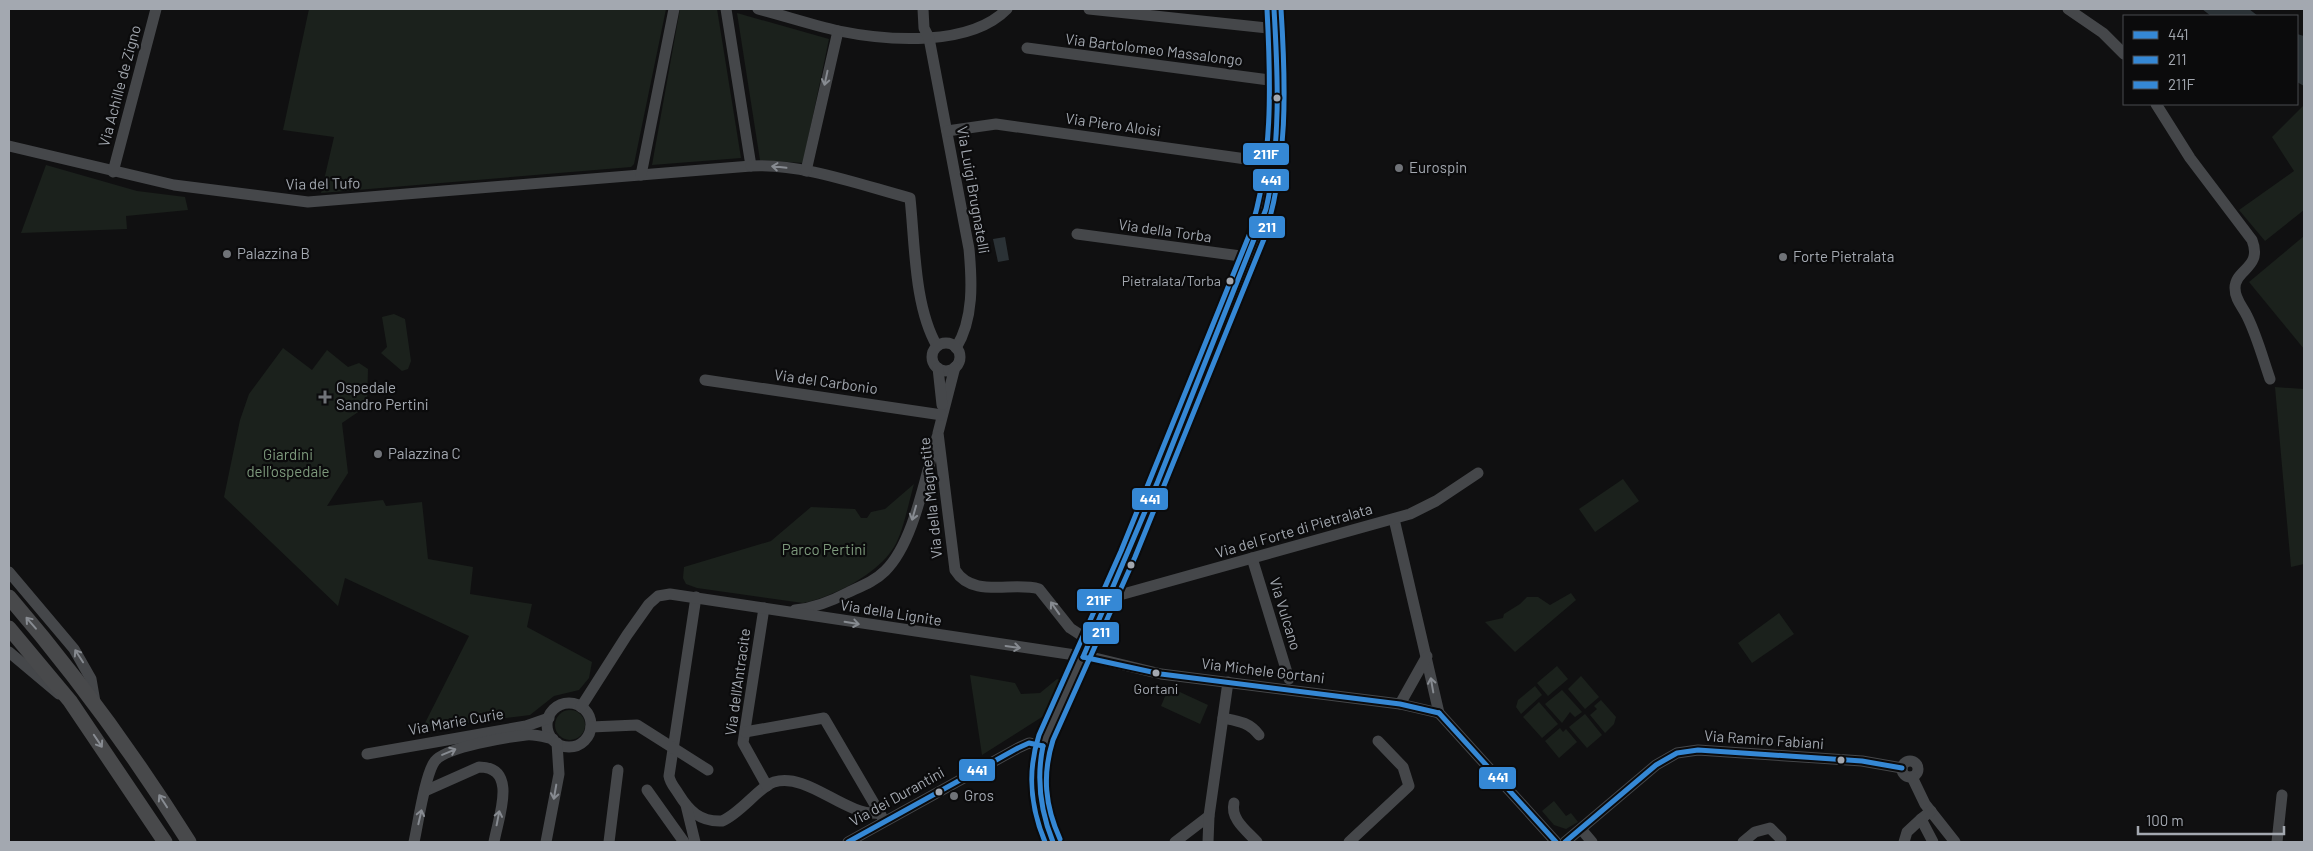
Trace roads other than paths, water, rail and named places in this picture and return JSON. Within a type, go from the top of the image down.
[{"type":"main road","points":[[9,597],[95,702],[132,754],[189,842]]},
{"type":"main road","points":[[9,628],[70,701],[165,842]]},
{"type":"street","name":"Via Achille de Zigno","points":[[112,172],[156,9]]},
{"type":"street","points":[[641,175],[674,9]]},
{"type":"street","points":[[726,9],[751,166]]},
{"type":"street","points":[[758,9],[792,13],[838,30],[880,36],[929,38],[981,27],[997,19],[1007,9]]},
{"type":"street","name":"Via Luigi Brugnatelli","points":[[923,9],[924,28],[929,38],[970,261],[969,312],[956,348]]},
{"type":"street","points":[[1089,9],[1276,29]]},
{"type":"street","points":[[1053,842],[1044,821],[1038,797],[1038,774],[1043,746],[1057,710],[1109,598],[1266,209],[1275,163],[1276,29],[1274,9]]},
{"type":"street","points":[[2068,9],[2096,28],[2123,53]]},
{"type":"street","points":[[806,171],[838,30]]},
{"type":"street","name":"Via Bartolomeo Massalongo","points":[[1027,48],[1276,81]]},
{"type":"street","points":[[2157,105],[2186,151],[2252,240],[2255,250],[2254,260],[2236,283],[2235,290],[2237,299],[2248,317],[2270,379]]},
{"type":"street","name":"Via Piero Aloisi","points":[[947,131],[996,124],[1275,163]]},
{"type":"street","name":"Via del Tufo","points":[[9,146],[174,186],[308,202],[751,166],[773,166],[806,171],[910,198],[922,302],[928,329],[937,346]]},
{"type":"street","name":"Via della Torba","points":[[1077,234],[1248,257]]},
{"type":"street","points":[[948,343],[956,348],[960,357],[955,367],[949,371],[938,368],[933,362],[932,355],[937,346],[948,343]]},
{"type":"street","name":"Via della Magnetite","points":[[955,367],[938,433],[952,558],[957,573],[967,581],[989,588],[1030,587],[1039,590],[1070,628],[1090,641]]},
{"type":"street","name":"Via della Magnetite","points":[[938,368],[942,412]]},
{"type":"street","name":"Via del Carbonio","points":[[705,380],[942,412]]},
{"type":"street","points":[[787,610],[812,608],[871,582],[883,573],[896,558],[903,547],[912,522],[938,433]]},
{"type":"street","name":"Via del Forte di Pietralata","points":[[1109,598],[1394,519],[1430,504],[1478,473]]},
{"type":"street","points":[[1394,519],[1439,712],[1556,842]]},
{"type":"street","name":"Via Vulcano","points":[[1252,558],[1289,679]]},
{"type":"street","points":[[9,572],[74,649],[91,679],[95,702]]},
{"type":"street","name":"Via della Lignite","points":[[581,707],[626,635],[654,598],[666,594],[787,610],[822,618],[1083,657]]},
{"type":"street","points":[[696,597],[670,779],[686,805],[696,842]]},
{"type":"street","points":[[822,618],[820,611],[825,603]]},
{"type":"street","name":"Via dell'Antracite","points":[[764,608],[743,743],[767,786]]},
{"type":"street","points":[[9,652],[46,685],[70,701]]},
{"type":"street","points":[[1400,704],[1427,656]]},
{"type":"street","name":"Via Michele Gortani","points":[[1083,657],[1095,658],[1161,674],[1400,704],[1439,712]]},
{"type":"street","points":[[1208,842],[1208,816],[1228,682]]},
{"type":"street","points":[[414,842],[428,776],[434,761],[443,754],[455,749],[527,735],[555,741],[568,747],[579,745],[588,738],[592,727],[589,715],[581,707],[571,704],[560,705],[552,712],[549,718],[548,730],[555,741],[559,774],[546,842]]},
{"type":"street","name":"Via Marie Curie","points":[[367,754],[526,726],[549,718]]},
{"type":"street","points":[[745,732],[824,718],[882,817]]},
{"type":"street","points":[[1223,718],[1244,722],[1259,735]]},
{"type":"street","points":[[592,727],[637,725],[708,770]]},
{"type":"street","points":[[1349,842],[1409,786],[1403,767],[1378,741]]},
{"type":"street","name":"Via dei Durantini","points":[[848,842],[882,817],[1018,748],[1029,743],[1043,746]]},
{"type":"street","name":"Via Ramiro Fabiani","points":[[1565,842],[1656,765],[1684,752],[1698,750],[1862,761],[1902,768],[1906,762],[1911,761],[1916,763],[1918,772],[1912,777],[1931,812],[1956,842]]},
{"type":"street","points":[[425,791],[479,767],[489,767],[497,772],[502,777],[503,788],[494,842]]},
{"type":"street","points":[[609,842],[618,770]]},
{"type":"street","points":[[686,805],[700,817],[722,821],[746,805],[767,786],[777,782],[796,783],[866,813],[882,817]]},
{"type":"street","points":[[647,790],[684,842]]},
{"type":"street","points":[[2277,842],[2282,795]]},
{"type":"street","points":[[1234,803],[1232,811],[1236,818],[1257,842]]},
{"type":"street","points":[[1904,842],[1907,832],[1920,819],[1931,812]]},
{"type":"street","points":[[1175,842],[1208,816]]},
{"type":"street","points":[[1920,819],[1933,842]]},
{"type":"street","points":[[1743,842],[1755,832],[1770,828],[1781,839]]},
{"type":"street","points":[[1582,829],[1592,842]]},
{"type":"place","name":"Eurospin","points":[[1399,168]]},
{"type":"place","name":"Palazzina B","points":[[227,254]]},
{"type":"place","name":"Forte Pietralata","points":[[1783,257]]},
{"type":"place","name":"Pietralata/Torba","points":[[1230,281]]},
{"type":"place","name":"Ospedale Sandro Pertini","points":[[325,397]]},
{"type":"place","name":"Palazzina C","points":[[378,454]]},
{"type":"place","name":"Gortani","points":[[1156,673]]},
{"type":"place","name":"Gros","points":[[954,796]]},
{"type":"park label","name":"Giardini dell'ospedale","points":[[288,464]]},
{"type":"park label","name":"Parco Pertini","points":[[824,550]]}]
